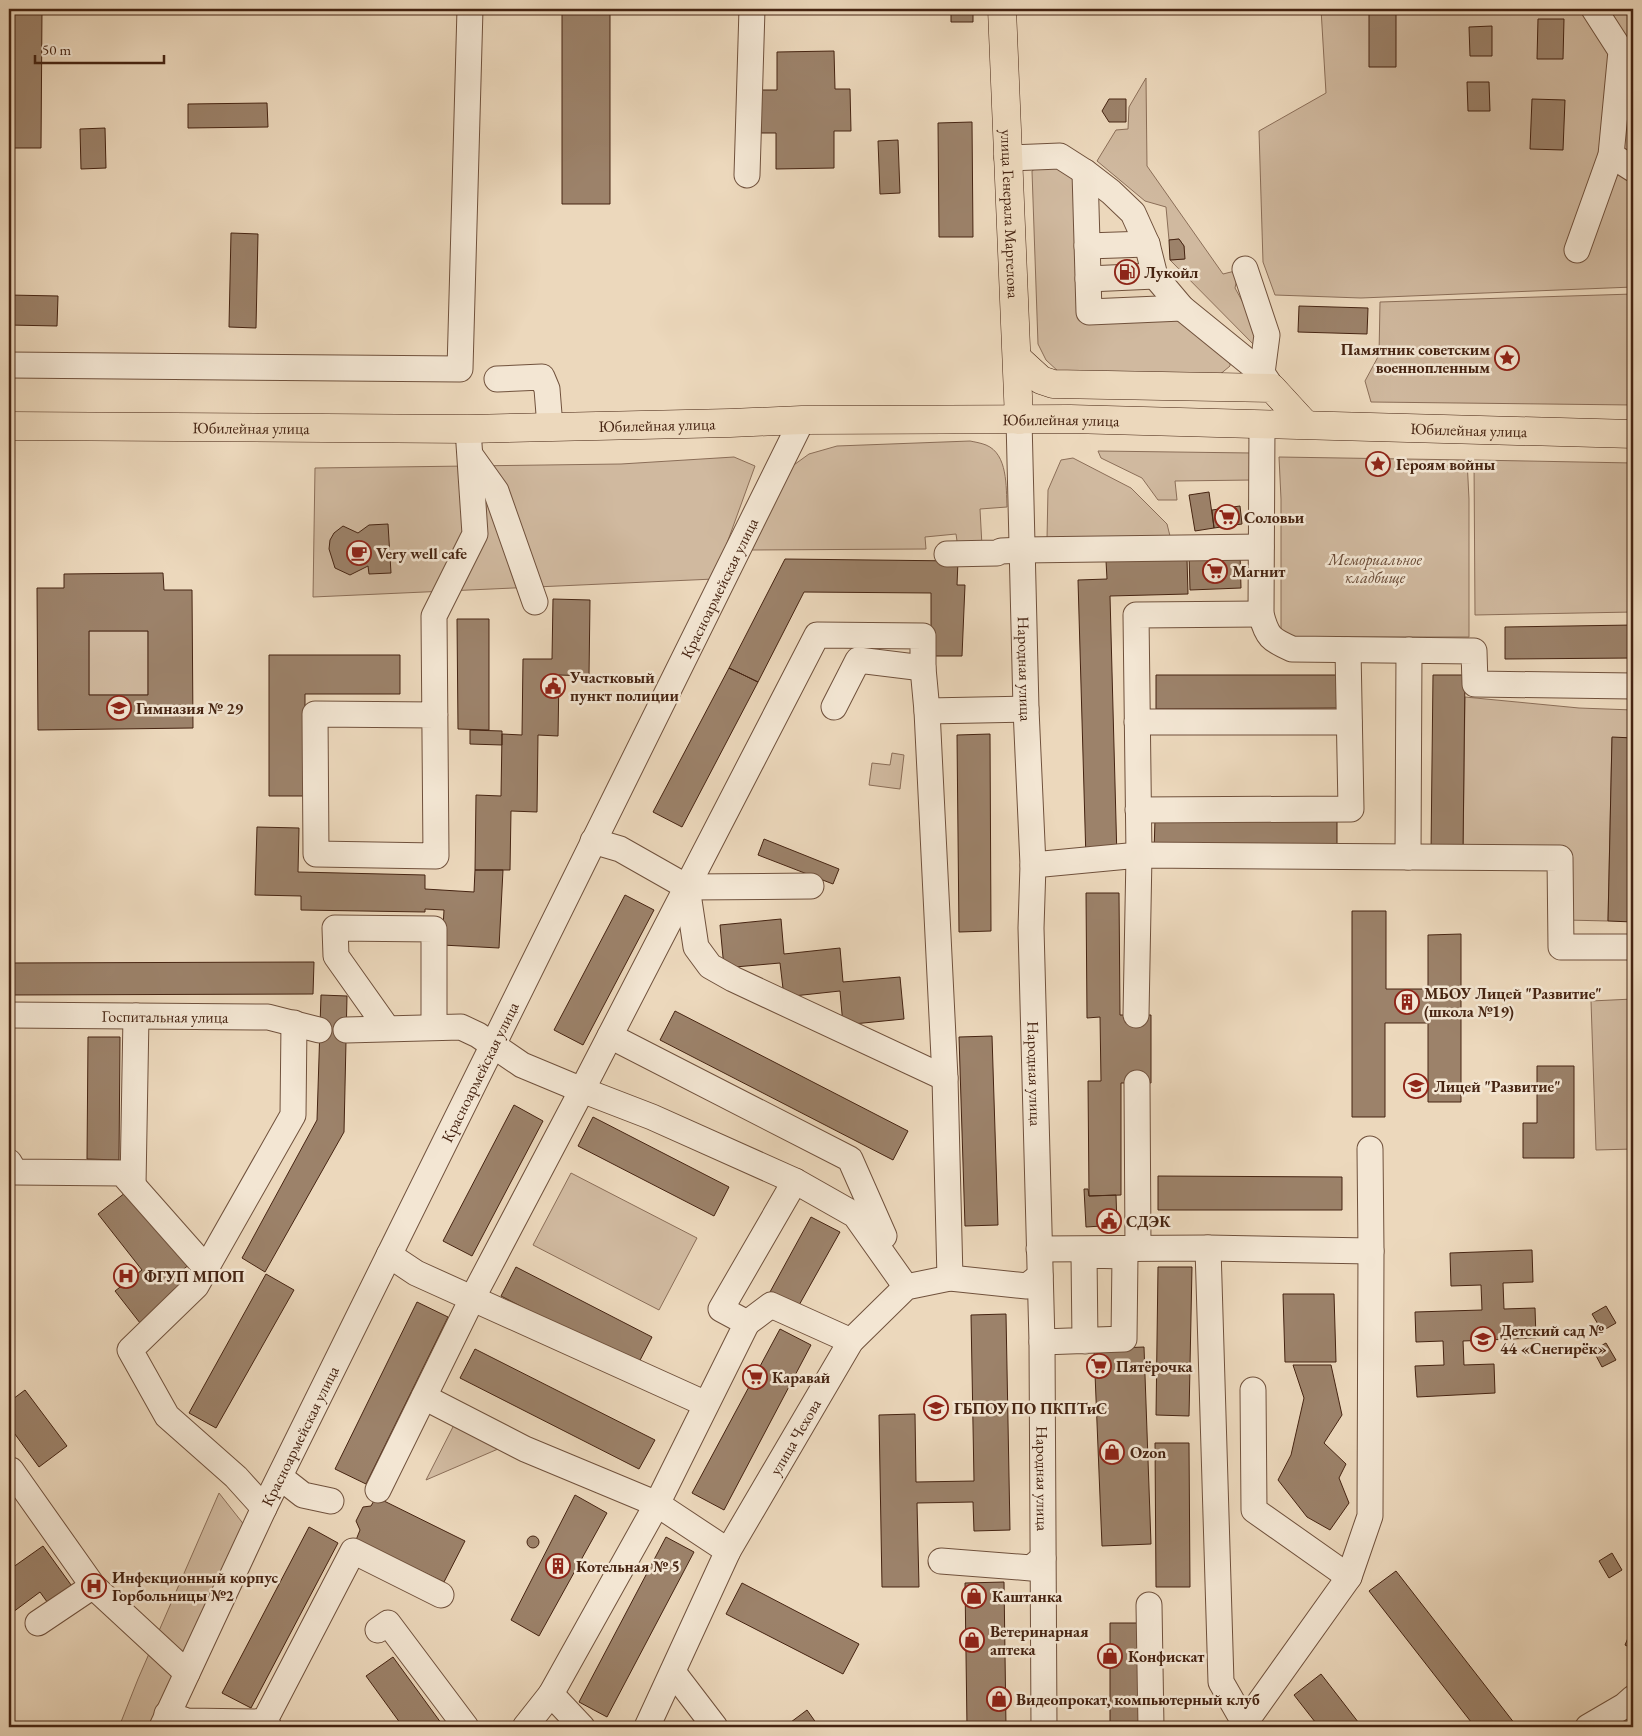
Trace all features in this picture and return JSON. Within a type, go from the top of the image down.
[{"type":"main road","name":"улица Генерала Маргелова","points":[[1002,9],[1019,420]]},
{"type":"main road","points":[[1017,358],[1041,380],[1053,384],[1267,380],[1304,424]]},
{"type":"main road","name":"Юбилейная улица","points":[[9,426],[468,429],[802,420],[1070,419],[1633,434]]},
{"type":"street","points":[[9,365],[460,369],[470,9]]},
{"type":"street","points":[[747,175],[752,9]]},
{"type":"street","points":[[1577,250],[1611,155],[1621,51],[1594,9]]},
{"type":"street","points":[[1611,155],[1633,169]]},
{"type":"street","points":[[1007,158],[1060,156],[1085,172],[1110,192],[1133,213],[1147,244],[1154,276],[1182,308],[1267,380]]},
{"type":"street","points":[[1085,172],[1089,312],[1182,308]]},
{"type":"street","points":[[1087,246],[1147,244]]},
{"type":"street","points":[[1245,269],[1266,334],[1267,380]]},
{"type":"street","points":[[1088,279],[1154,276]]},
{"type":"street","points":[[497,379],[542,377],[547,389],[550,427]]},
{"type":"street","name":"Красноармейская улица","points":[[164,1721],[264,1508],[802,420]]},
{"type":"street","name":"Народная улица","points":[[1019,420],[1026,709],[1033,865],[1031,928],[1042,1342],[1044,1727]]},
{"type":"street","points":[[1262,424],[1262,614],[1265,628],[1274,641],[1292,649],[1474,651],[1475,684],[1633,686]]},
{"type":"street","points":[[435,715],[315,714],[316,854],[436,856],[435,715],[434,616],[476,534],[468,429]]},
{"type":"street","points":[[471,456],[496,491],[534,602]]},
{"type":"street","points":[[947,554],[997,553],[1001,551],[1022,550],[1261,547]]},
{"type":"street","points":[[1136,1015],[1138,810],[1136,615],[1262,614]]},
{"type":"street","points":[[378,1490],[472,1297],[582,1090],[817,635],[923,636],[923,668],[946,1078],[950,1278]]},
{"type":"street","points":[[1138,810],[1351,809],[1348,650]]},
{"type":"street","points":[[1408,650],[1408,857]]},
{"type":"street","points":[[834,707],[858,660],[923,668]]},
{"type":"street","points":[[926,711],[1026,709]]},
{"type":"street","points":[[1137,722],[1349,722]]},
{"type":"street","points":[[593,841],[620,849],[687,887],[812,886]]},
{"type":"street","points":[[1033,865],[1138,855],[1560,858],[1561,947],[1633,947]]},
{"type":"street","points":[[687,887],[696,947],[710,966],[733,979],[946,1078]]},
{"type":"street","points":[[387,1028],[336,956],[335,928],[434,929],[434,1027]]},
{"type":"street","name":"Госпитальная улица","points":[[9,1015],[268,1017],[319,1030]]},
{"type":"street","points":[[133,1186],[136,1016]]},
{"type":"street","points":[[264,1508],[236,1477],[167,1416],[130,1350],[196,1286],[293,1114],[294,1023]]},
{"type":"street","points":[[346,1030],[461,1027],[478,1035],[522,1065],[652,1117],[795,1181],[855,1215],[906,1287]]},
{"type":"street","points":[[610,1036],[850,1159],[906,1287]]},
{"type":"street","points":[[1137,1083],[1138,1248]]},
{"type":"street","points":[[1208,1248],[1221,1682],[1244,1726],[1349,1577],[1370,1516],[1372,1251],[1370,1149]]},
{"type":"street","points":[[9,1162],[15,1172],[122,1173],[206,1268]]},
{"type":"street","points":[[748,1323],[721,1309],[795,1181]]},
{"type":"street","points":[[1040,1249],[1208,1248],[1372,1251]]},
{"type":"street","points":[[389,1255],[416,1273],[706,1404]]},
{"type":"street","points":[[906,1287],[950,1278],[1027,1286],[1040,1276]]},
{"type":"street","name":"улица Чехова","points":[[647,1727],[728,1551],[851,1341],[906,1287]]},
{"type":"street","points":[[525,1727],[551,1694],[656,1504],[748,1323],[771,1305],[851,1341]]},
{"type":"street","points":[[1042,1342],[1085,1340]]},
{"type":"street","points":[[1253,1390],[1254,1510],[1349,1577]]},
{"type":"street","points":[[424,1398],[525,1449],[656,1504],[728,1551]]},
{"type":"street","points":[[10,1470],[93,1586],[187,1673]]},
{"type":"street","points":[[280,1477],[302,1495],[331,1501]]},
{"type":"street","points":[[164,1721],[267,1724],[353,1550],[441,1594]]},
{"type":"street","points":[[941,1561],[1031,1568],[1043,1558]]},
{"type":"street","points":[[38,1623],[93,1586]]},
{"type":"street","points":[[1149,1605],[1151,1727]]},
{"type":"street","points":[[378,1630],[388,1623],[466,1727]]},
{"type":"street","points":[[673,1672],[715,1727]]},
{"type":"street","points":[[551,1694],[582,1727]]},
{"type":"street","points":[[1588,1727],[1624,1706],[1633,1698]]},
{"type":"green space","points":[[1321,9],[1633,9],[1633,287],[1361,298],[1275,295],[1263,262],[1259,131],[1326,93]]},
{"type":"green space","points":[[1146,78],[1147,166],[1223,274],[1239,270],[1235,288],[1258,330],[1258,349],[1170,260],[1184,259],[1184,246],[1179,239],[1169,240],[1166,207],[1145,201],[1097,161],[1116,130],[1128,129],[1129,107]]},
{"type":"green space","points":[[1064,164],[1083,187],[1088,316],[1178,312],[1230,353],[1230,366],[1218,376],[1060,373],[1046,360],[1038,344],[1032,171],[1040,165]]},
{"type":"green space","points":[[1633,294],[1633,405],[1371,402],[1365,381],[1379,355],[1380,302]]},
{"type":"green space","points":[[970,441],[984,444],[993,449],[1002,463],[1006,481],[1007,507],[980,509],[982,546],[958,548],[956,534],[925,537],[926,549],[752,550],[791,467],[809,454],[837,446]]},
{"type":"green space","points":[[1098,451],[1251,453],[1252,480],[1175,481],[1177,500],[1158,500],[1142,478],[1101,458]]},
{"type":"green space","points":[[734,457],[755,466],[714,579],[313,597],[315,468],[621,464]]},
{"type":"green space","name":"Мемориальное кладбище","points":[[1279,457],[1467,460],[1469,499],[1469,637],[1281,637],[1281,499]]},
{"type":"green space","points":[[1073,458],[1131,488],[1167,524],[1170,536],[1047,539],[1048,490],[1061,460]]},
{"type":"green space","points":[[1474,460],[1633,463],[1633,612],[1475,615]]},
{"type":"green space","points":[[89,631],[148,631],[148,695],[89,695]]},
{"type":"green space","points":[[1465,697],[1579,708],[1633,710],[1633,738],[1612,738],[1608,921],[1566,920],[1565,853],[1463,852]]},
{"type":"green space","points":[[892,753],[904,755],[900,789],[869,785],[872,763],[890,765]]},
{"type":"green space","points":[[1633,999],[1633,1149],[1596,1150],[1591,1001]]},
{"type":"green space","points":[[571,1173],[697,1238],[659,1310],[533,1245]]},
{"type":"green space","points":[[456,1421],[505,1446],[426,1480]]},
{"type":"green space","points":[[219,1493],[245,1526],[158,1727],[119,1727],[138,1679]]},
{"type":"building","points":[[9,9],[42,9],[41,148],[9,148]]},
{"type":"building","points":[[562,9],[610,9],[610,204],[562,204]]},
{"type":"building","points":[[951,9],[973,9],[973,22],[951,22]]},
{"type":"building","points":[[1369,13],[1396,13],[1396,67],[1369,67]]},
{"type":"building","points":[[1538,19],[1564,19],[1563,59],[1537,59]]},
{"type":"building","points":[[1492,26],[1492,56],[1470,56],[1469,27]]},
{"type":"building","points":[[834,51],[835,89],[850,89],[851,131],[834,131],[834,168],[776,169],[776,133],[761,133],[760,90],[777,90],[777,52]]},
{"type":"building","points":[[1467,82],[1489,82],[1490,111],[1468,111]]},
{"type":"building","points":[[1109,99],[1126,99],[1126,122],[1109,122],[1102,111]]},
{"type":"building","points":[[1532,99],[1565,100],[1563,150],[1530,149]]},
{"type":"building","points":[[267,103],[268,127],[188,128],[188,104]]},
{"type":"building","points":[[972,122],[973,237],[939,237],[938,123]]},
{"type":"building","points":[[105,128],[106,168],[81,169],[80,129]]},
{"type":"building","points":[[898,140],[900,193],[880,194],[878,141]]},
{"type":"building","points":[[231,233],[258,234],[256,328],[229,327]]},
{"type":"building","points":[[1179,239],[1184,246],[1185,259],[1170,260],[1169,240]]},
{"type":"building","points":[[9,295],[58,296],[57,326],[9,325]]},
{"type":"building","points":[[1299,306],[1368,308],[1367,334],[1298,332]]},
{"type":"building","points":[[1209,492],[1214,528],[1195,531],[1189,495]]},
{"type":"building","name":"Соловьи","points":[[1240,506],[1242,524],[1214,528],[1212,510]]},
{"type":"building","name":"Very well cafe","points":[[388,524],[391,573],[369,574],[368,566],[350,575],[335,568],[329,549],[330,540],[334,533],[343,526],[358,533],[369,525]]},
{"type":"building","name":"Магнит","points":[[1240,552],[1241,588],[1190,590],[1189,554]]},
{"type":"building","points":[[785,559],[958,561],[957,585],[965,585],[962,656],[931,656],[931,593],[804,592],[758,682],[729,668]]},
{"type":"building","points":[[1187,559],[1188,594],[1110,596],[1117,859],[1086,860],[1078,580],[1107,579],[1106,561]]},
{"type":"building","name":"Гимназия № 29","points":[[163,573],[164,590],[192,590],[193,728],[38,730],[37,588],[64,588],[64,574]],"holes":[[[89,631],[148,631],[148,695],[89,695]]]},
{"type":"building","points":[[553,599],[590,600],[589,676],[559,675],[558,736],[538,735],[537,812],[511,811],[510,870],[475,870],[476,795],[501,796],[502,734],[522,735],[523,659],[552,659]]},
{"type":"building","points":[[457,619],[489,619],[489,730],[458,729]]},
{"type":"building","points":[[1633,625],[1633,658],[1505,659],[1505,627]]},
{"type":"building","points":[[269,655],[400,655],[400,694],[305,694],[305,796],[269,796]]},
{"type":"building","points":[[729,668],[758,682],[682,827],[653,812]]},
{"type":"building","points":[[1156,675],[1344,675],[1344,708],[1156,709]]},
{"type":"building","points":[[1433,675],[1465,675],[1463,852],[1431,852]]},
{"type":"building","points":[[470,730],[502,731],[502,745],[470,744]]},
{"type":"building","points":[[990,734],[991,931],[959,932],[957,735]]},
{"type":"building","points":[[1612,737],[1633,738],[1633,922],[1608,921]]},
{"type":"building","points":[[1155,819],[1337,819],[1337,854],[1154,853]]},
{"type":"building","points":[[257,827],[299,828],[298,872],[425,875],[425,889],[474,892],[475,870],[503,870],[499,948],[442,945],[444,910],[425,909],[425,912],[301,910],[301,896],[255,895]]},
{"type":"building","points":[[764,839],[839,869],[833,884],[758,855]]},
{"type":"building","points":[[1086,893],[1119,893],[1120,1015],[1151,1015],[1151,1083],[1121,1083],[1121,1195],[1089,1196],[1088,1081],[1101,1081],[1100,1017],[1087,1018]]},
{"type":"building","points":[[625,895],[654,910],[583,1045],[554,1030]]},
{"type":"building","name":"МБОУ Лицей \"Развитие\" (школа №19)","points":[[1352,911],[1386,911],[1386,989],[1428,989],[1428,935],[1461,934],[1461,1102],[1428,1102],[1428,1023],[1385,1023],[1385,1117],[1352,1117]]},
{"type":"building","points":[[781,919],[784,954],[840,948],[843,982],[900,977],[904,1019],[843,1025],[840,991],[784,997],[780,963],[724,968],[720,925]]},
{"type":"building","points":[[314,962],[313,994],[9,995],[9,963]]},
{"type":"building","points":[[321,995],[347,996],[344,1132],[265,1272],[242,1258],[317,1120]]},
{"type":"building","points":[[675,1011],[908,1131],[893,1160],[660,1040]]},
{"type":"building","points":[[992,1036],[998,1225],[965,1226],[959,1037]]},
{"type":"building","points":[[88,1037],[120,1037],[119,1160],[87,1159]]},
{"type":"building","points":[[1537,1066],[1574,1066],[1574,1158],[1523,1158],[1523,1123],[1537,1123]]},
{"type":"building","points":[[514,1105],[543,1121],[472,1256],[443,1241]]},
{"type":"building","points":[[593,1117],[729,1187],[714,1216],[578,1146]]},
{"type":"building","points":[[1158,1176],[1342,1177],[1342,1210],[1158,1210]]},
{"type":"building","points":[[130,1189],[190,1264],[175,1276],[184,1288],[140,1323],[115,1291],[142,1270],[98,1214]]},
{"type":"building","points":[[1084,1189],[1088,1189],[1089,1196],[1116,1195],[1117,1225],[1086,1227]]},
{"type":"building","points":[[811,1217],[840,1232],[798,1307],[770,1292]]},
{"type":"building","points":[[1532,1250],[1533,1282],[1503,1283],[1504,1309],[1535,1308],[1536,1338],[1463,1341],[1464,1365],[1494,1364],[1495,1393],[1417,1397],[1415,1366],[1444,1365],[1443,1341],[1416,1342],[1415,1312],[1482,1310],[1481,1285],[1451,1286],[1450,1253]]},
{"type":"building","points":[[516,1267],[652,1337],[637,1366],[501,1296]]},
{"type":"building","points":[[1158,1267],[1192,1267],[1189,1416],[1156,1415]]},
{"type":"building","points":[[266,1274],[294,1290],[216,1428],[189,1413]]},
{"type":"building","points":[[1283,1294],[1334,1294],[1336,1362],[1285,1362]]},
{"type":"building","points":[[417,1302],[448,1317],[366,1484],[335,1469]]},
{"type":"building","points":[[1606,1306],[1616,1323],[1602,1331],[1592,1314]]},
{"type":"building","points":[[1006,1314],[1010,1530],[974,1531],[973,1502],[917,1503],[919,1587],[882,1587],[879,1415],[915,1414],[916,1482],[974,1481],[971,1315]]},
{"type":"building","points":[[780,1329],[811,1345],[724,1510],[692,1493]]},
{"type":"building","points":[[1606,1343],[1616,1360],[1602,1367],[1593,1350]]},
{"type":"building","points":[[1144,1347],[1151,1544],[1102,1546],[1094,1349]]},
{"type":"building","points":[[475,1349],[655,1440],[639,1469],[460,1378]]},
{"type":"building","points":[[1293,1365],[1331,1365],[1342,1415],[1324,1443],[1346,1464],[1339,1478],[1349,1503],[1330,1530],[1307,1517],[1278,1480],[1291,1455],[1304,1398]]},
{"type":"building","points":[[25,1390],[67,1446],[39,1467],[9,1426],[9,1402]]},
{"type":"building","points":[[1155,1443],[1189,1443],[1190,1587],[1156,1587]]},
{"type":"building","name":"Котельная № 5","points":[[575,1495],[607,1513],[539,1636],[511,1620]]},
{"type":"building","points":[[376,1497],[465,1541],[444,1582],[356,1540],[360,1530],[356,1521],[363,1507],[371,1506]]},
{"type":"building","points":[[309,1527],[338,1543],[251,1708],[222,1693]]},
{"type":"building","points":[[531,1536],[535,1536],[539,1542],[535,1548],[531,1548],[527,1544],[527,1540]]},
{"type":"building","points":[[666,1537],[694,1552],[607,1717],[579,1702]]},
{"type":"building","points":[[43,1546],[74,1589],[50,1606],[40,1592],[9,1615],[9,1570]]},
{"type":"building","points":[[1612,1553],[1622,1570],[1609,1578],[1599,1561]]},
{"type":"building","points":[[1396,1571],[1515,1724],[1511,1727],[1475,1727],[1369,1591]]},
{"type":"building","points":[[1004,1582],[1006,1727],[967,1727],[965,1583]]},
{"type":"building","points":[[742,1583],[859,1644],[843,1674],[726,1614]]},
{"type":"building","points":[[1110,1623],[1141,1623],[1141,1727],[1110,1727]]},
{"type":"building","points":[[1631,1631],[1633,1632],[1633,1649],[1625,1645]]},
{"type":"building","points":[[393,1657],[444,1727],[403,1727],[366,1676]]},
{"type":"building","points":[[1321,1674],[1362,1727],[1319,1727],[1294,1695]]},
{"type":"building","points":[[807,1710],[819,1727],[795,1727],[791,1722]]},
{"type":"place","name":"Лукойл","points":[[1127,272]]},
{"type":"place","name":"Памятник советским военнопленным","points":[[1507,358]]},
{"type":"place","name":"Героям войны","points":[[1378,464]]},
{"type":"place","name":"Соловьи","points":[[1227,517]]},
{"type":"place","name":"Very well cafe","points":[[359,553]]},
{"type":"place","name":"Магнит","points":[[1215,571]]},
{"type":"place","name":"Участковый пункт полиции","points":[[553,686]]},
{"type":"place","name":"Гимназия № 29","points":[[119,708]]},
{"type":"place","name":"МБОУ Лицей \"Развитие\" (школа №19)","points":[[1407,1002]]},
{"type":"place","name":"Лицей \"Развитие\"","points":[[1416,1086]]},
{"type":"place","name":"СДЭК","points":[[1109,1221]]},
{"type":"place","name":"ФГУП МПОП","points":[[126,1276]]},
{"type":"place","name":"Детский сад № 44 «Снегирёк»","points":[[1483,1339]]},
{"type":"place","name":"Пятёрочка","points":[[1099,1366]]},
{"type":"place","name":"Каравай","points":[[755,1377]]},
{"type":"place","name":"ГБПОУ ПО ПКПТиС","points":[[936,1408]]},
{"type":"place","name":"Ozon","points":[[1112,1452]]},
{"type":"place","name":"Котельная № 5","points":[[558,1566]]},
{"type":"place","name":"Инфекционный корпус Горбольницы №2","points":[[94,1586]]},
{"type":"place","name":"Каштанка","points":[[974,1596]]},
{"type":"place","name":"Ветеринарная аптека","points":[[972,1640]]},
{"type":"place","name":"Конфискат","points":[[1110,1656]]},
{"type":"place","name":"Видеопрокат, компьютерный клуб","points":[[999,1699]]}]
